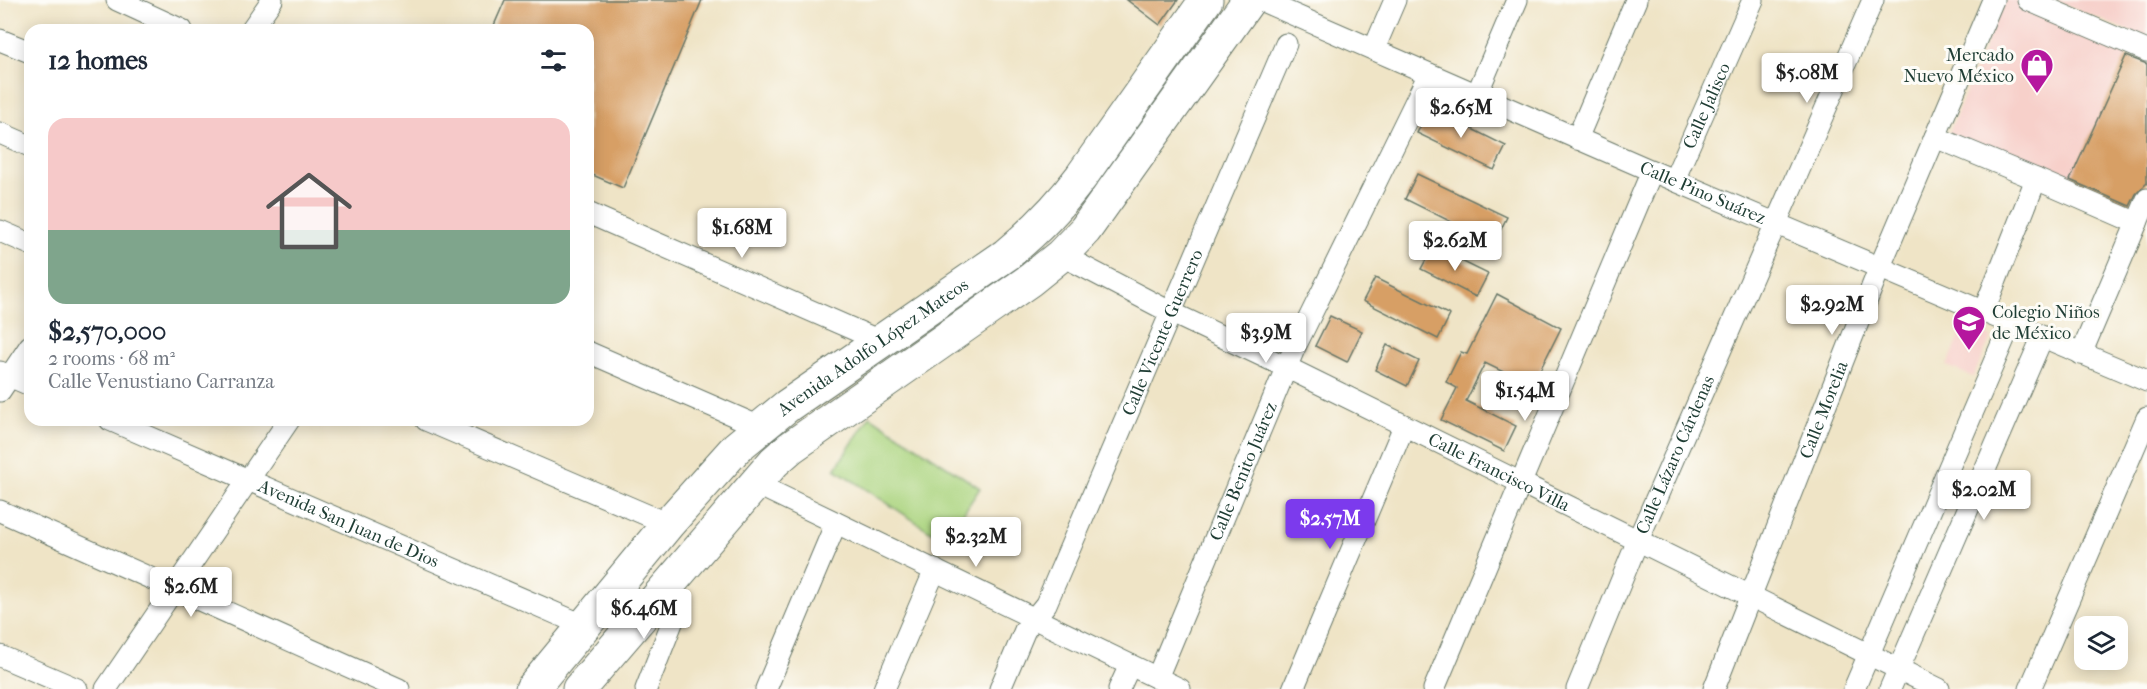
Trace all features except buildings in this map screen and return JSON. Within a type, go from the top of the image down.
[{"type":"main road","name":"Avenida Adolfo López Mateos","points":[[532,689],[668,524],[737,447],[760,427],[1006,255],[1039,228],[1081,177],[1206,0]]},
{"type":"main road","name":"Avenida Adolfo López Mateos","points":[[579,689],[754,483],[790,448],[1061,255],[1085,230],[1249,0]]},
{"type":"street","points":[[117,0],[169,24]]},
{"type":"street","points":[[255,24],[272,0]]},
{"type":"street","name":"Calle Pino Suárez","points":[[1260,0],[2010,325],[2147,381]]},
{"type":"street","points":[[1374,49],[1395,0]]},
{"type":"street","points":[[1477,94],[1517,0]]},
{"type":"street","points":[[1577,139],[1636,0]]},
{"type":"street","name":"Calle Jalisco","points":[[1674,180],[1754,0]]},
{"type":"street","name":"Calle Lázaro Cárdenas","points":[[1577,689],[1638,540],[1873,0]]},
{"type":"street","name":"Calle Morelia","points":[[1714,689],[1879,268],[1993,0]]},
{"type":"street","points":[[2028,0],[2147,51]]},
{"type":"street","points":[[0,40],[24,50]]},
{"type":"street","name":"Calle Vicente Guerrero","points":[[1000,689],[1025,630],[1046,604],[1286,44]]},
{"type":"street","name":"Calle Benito Juárez","points":[[1157,678],[1286,367],[1429,74]]},
{"type":"street","points":[[0,133],[24,143]]},
{"type":"street","points":[[1935,137],[2036,178],[2137,223]]},
{"type":"street","points":[[1434,689],[1652,171]]},
{"type":"street","points":[[1983,313],[2036,178]]},
{"type":"street","points":[[2081,354],[2147,199]]},
{"type":"street","points":[[594,216],[880,341]]},
{"type":"street","points":[[0,231],[24,241]]},
{"type":"street","name":"Calle Francisco Villa","points":[[1061,255],[1170,312],[1521,482],[1939,689]]},
{"type":"street","points":[[1854,689],[2010,325]]},
{"type":"street","points":[[1890,689],[2042,338]]},
{"type":"street","points":[[24,354],[3,380],[24,384]]},
{"type":"street","points":[[594,355],[760,427]]},
{"type":"street","points":[[2030,689],[2147,418]]},
{"type":"street","name":"Avenida San Juan de Dios","points":[[124,426],[585,626]]},
{"type":"street","points":[[106,689],[285,426]]},
{"type":"street","points":[[440,426],[668,524]]},
{"type":"street","points":[[1293,689],[1404,426]]},
{"type":"street","points":[[754,483],[1180,689]]},
{"type":"street","points":[[0,511],[399,689]]},
{"type":"street","points":[[766,689],[836,523]]},
{"type":"street","points":[[885,689],[935,570]]},
{"type":"street","points":[[645,689],[679,605]]},
{"type":"street","points":[[0,656],[77,689]]},
{"type":"street","points":[[1119,689],[1130,665]]},
{"type":"shaded area","name":"Mercado Nuevo México","points":[[2004,0],[2017,0],[2129,48],[2067,187],[1946,140]]},
{"type":"shaded area","points":[[2054,0],[2147,0],[2147,39]]},
{"type":"shaded area","name":"Colegio Niños de México","points":[[1965,325],[1991,337],[1973,377],[1947,366]]},
{"type":"green space","points":[[870,416],[980,488],[945,541],[835,469]]},
{"type":"place","name":"Mercado Nuevo México","points":[[2037,94]]},
{"type":"place","name":"Colegio Niños de México","points":[[1969,351]]}]
